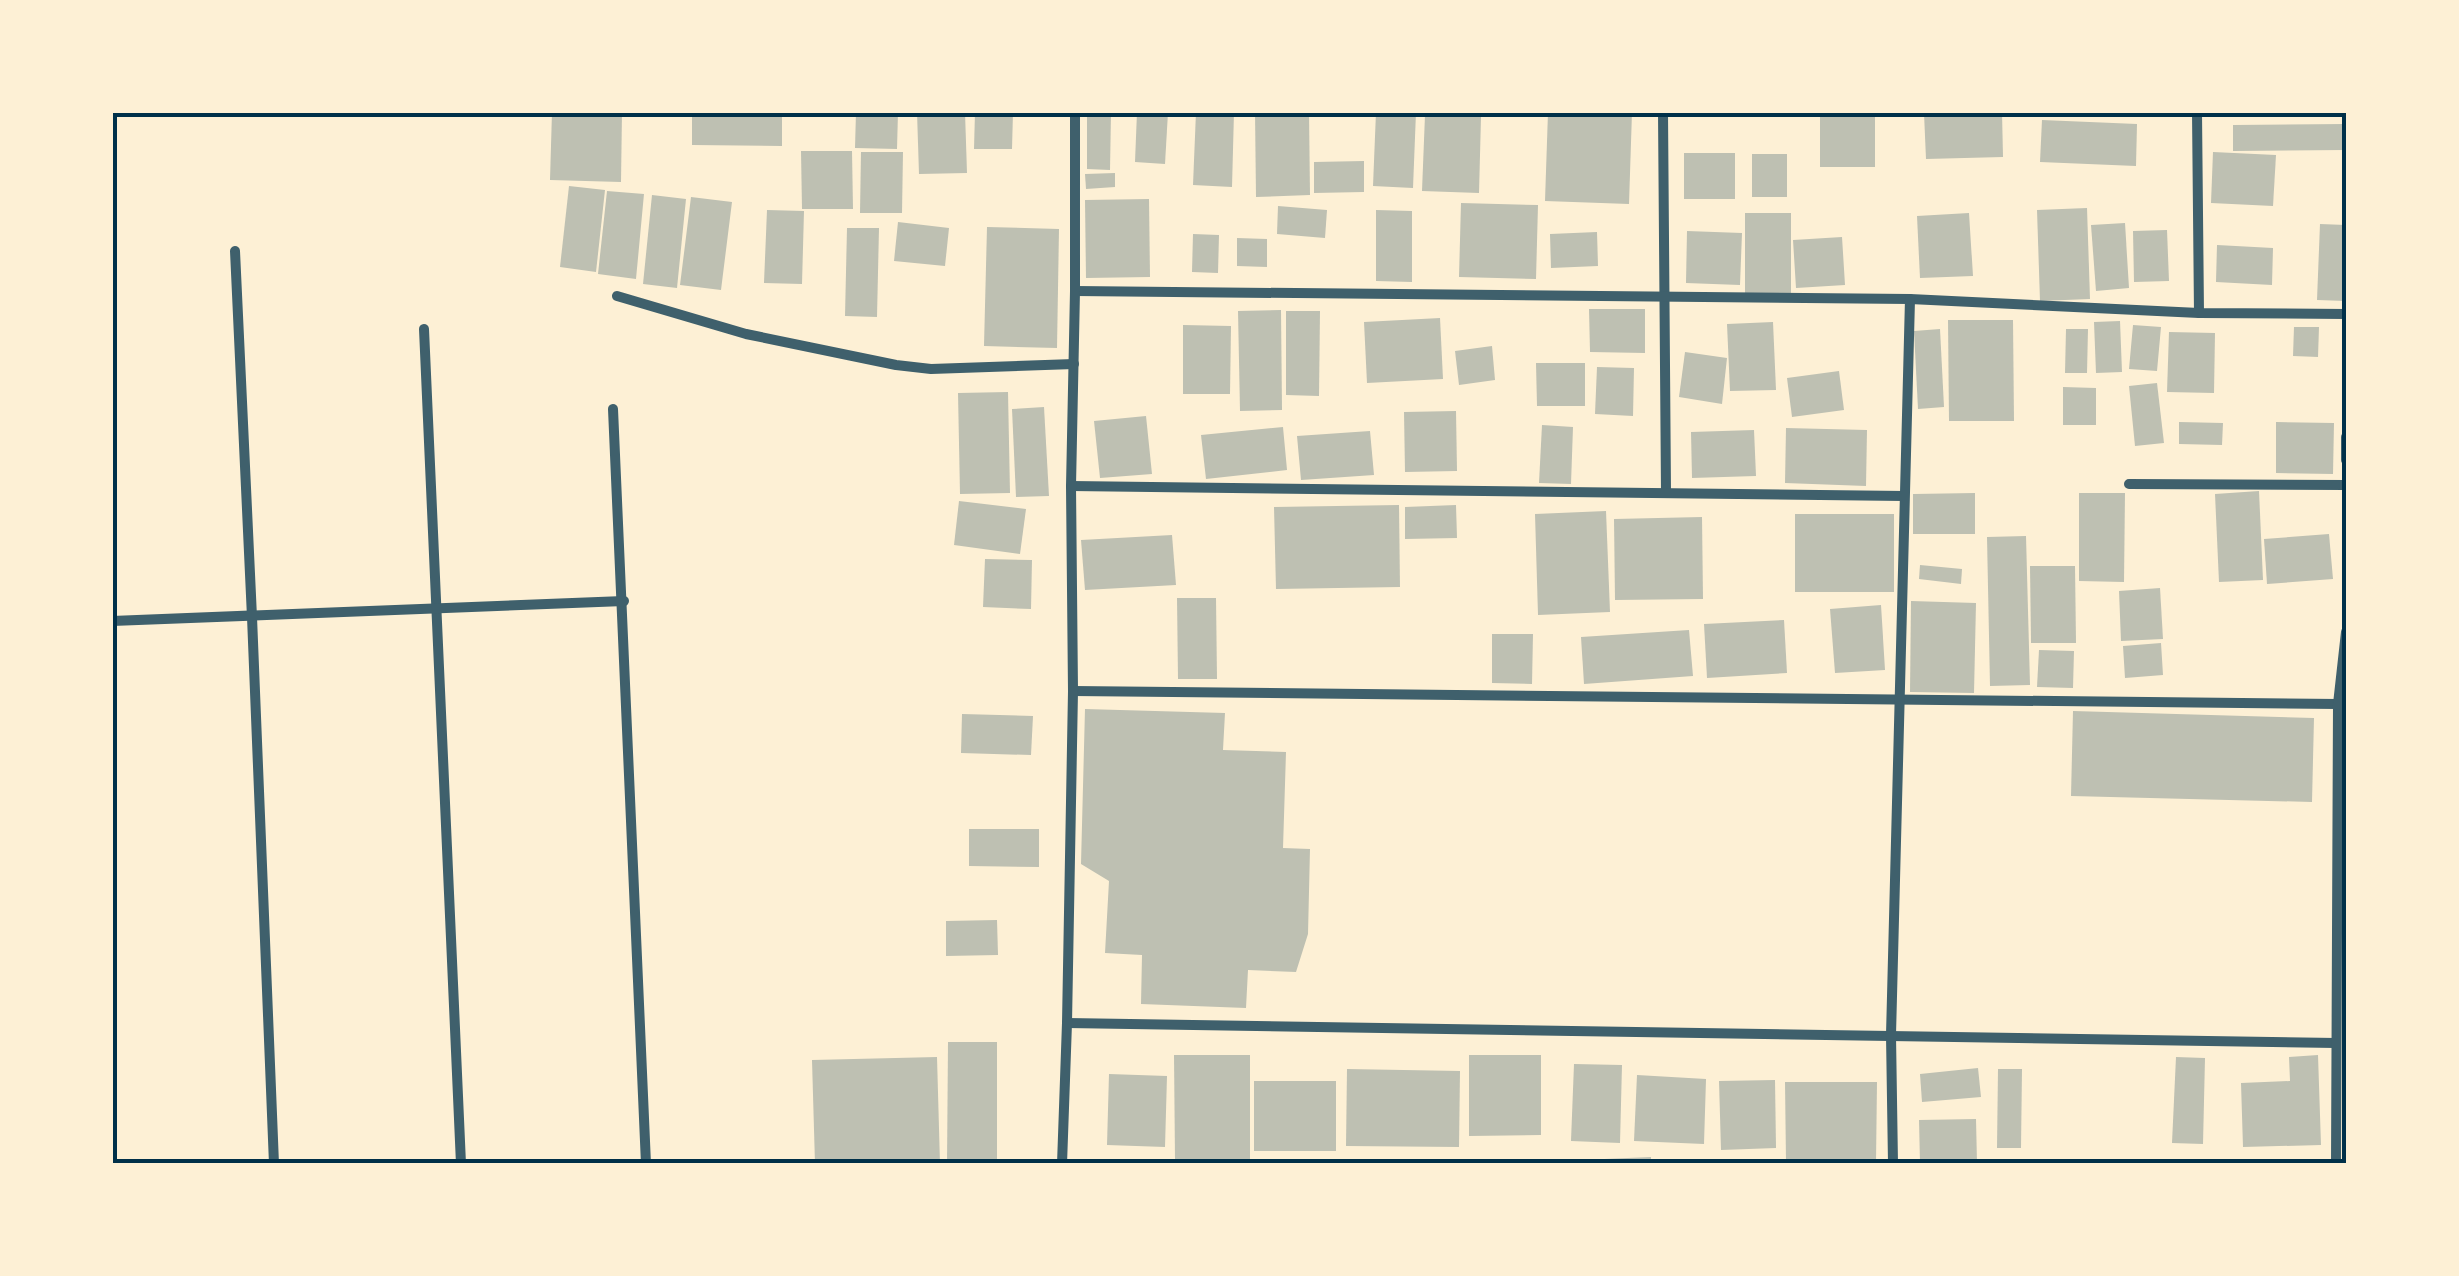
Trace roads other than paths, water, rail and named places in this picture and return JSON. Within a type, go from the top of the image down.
[{"type":"street","points":[[1062,1164],[1072,691],[1075,112]]},
{"type":"street","points":[[1663,112],[1666,492]]},
{"type":"street","points":[[2196,112],[2199,313]]},
{"type":"street","points":[[235,251],[274,1164]]},
{"type":"street","points":[[1076,291],[1910,299],[2199,313],[2346,314]]},
{"type":"street","points":[[617,296],[746,334],[896,365],[931,369],[1074,364]]},
{"type":"street","points":[[1893,1164],[1891,1036],[1910,299]]},
{"type":"street","points":[[424,329],[461,1164]]},
{"type":"street","points":[[614,409],[646,1164]]},
{"type":"street","points":[[2346,437],[2346,460]]},
{"type":"street","points":[[2129,484],[2346,485]]},
{"type":"street","points":[[1071,486],[1904,496]]},
{"type":"street","points":[[112,621],[624,601]]},
{"type":"street","points":[[2336,1164],[2338,704],[2346,632]]},
{"type":"street","points":[[1072,691],[2338,704]]},
{"type":"street","points":[[1067,1023],[2336,1043]]}]
